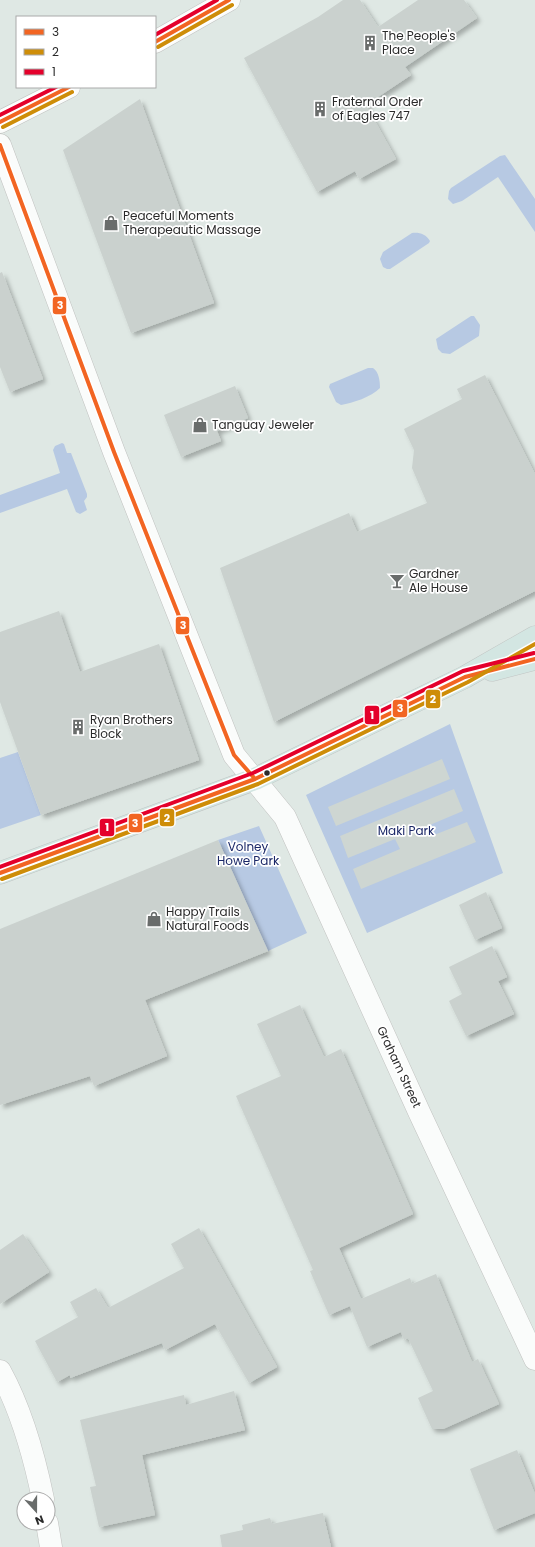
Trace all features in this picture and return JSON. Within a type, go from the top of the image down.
[{"type":"main road","points":[[0,873],[255,779],[466,677],[535,637]]},
{"type":"main road","points":[[466,677],[535,659]]},
{"type":"street","points":[[156,41],[229,0]]},
{"type":"street","points":[[0,122],[67,88]]},
{"type":"street","name":"Graham Street","points":[[0,145],[114,452],[234,755],[285,817],[420,1114],[533,1349]]},
{"type":"street","points":[[0,1371],[9,1388],[22,1420],[32,1452],[41,1491]]},
{"type":"street","points":[[48,1531],[51,1547]]},
{"type":"green space","points":[[505,155],[535,199],[535,232],[498,177],[462,201],[453,204],[448,199],[451,188],[500,156]]},
{"type":"green space","points":[[412,233],[420,233],[424,235],[430,241],[429,243],[390,269],[383,267],[380,259],[383,252]]},
{"type":"green space","points":[[471,316],[474,316],[480,325],[479,336],[450,354],[442,353],[438,349],[436,339]]},
{"type":"green space","points":[[368,368],[373,368],[377,372],[380,388],[367,397],[356,401],[341,405],[336,402],[329,387],[330,384]]},
{"type":"green space","points":[[62,443],[64,444],[67,453],[71,453],[87,494],[84,501],[87,510],[80,514],[76,512],[67,489],[0,513],[0,495],[60,473],[53,450],[55,446]]},
{"type":"green space","name":"Maki Park","points":[[450,724],[503,873],[367,933],[306,795]]},
{"type":"green space","points":[[18,752],[41,815],[0,829],[0,758]]},
{"type":"green space","name":"Volney Howe Park","points":[[259,826],[307,933],[268,951],[218,840]]},
{"type":"shaded area","points":[[442,759],[450,779],[336,826],[328,807]]},
{"type":"shaded area","points":[[454,789],[463,811],[425,827],[429,837],[467,822],[476,842],[361,889],[353,869],[400,849],[395,839],[348,858],[340,836]]},
{"type":"building","name":"Fraternal Order of Eagles 747","points":[[343,0],[360,0],[378,27],[418,0],[464,0],[477,18],[405,67],[411,75],[366,105],[396,159],[359,179],[355,171],[317,192],[244,58],[318,17]]},
{"type":"building","points":[[140,99],[214,303],[131,333],[63,150]]},
{"type":"building","points":[[2,272],[43,379],[10,392],[0,367],[0,273]]},
{"type":"building","points":[[485,375],[535,474],[535,591],[274,722],[220,568],[349,513],[357,532],[427,503],[412,468],[414,450],[404,429],[462,399],[457,389]]},
{"type":"building","name":"Tanguay Jeweler","points":[[235,386],[248,418],[217,431],[221,441],[181,457],[164,415]]},
{"type":"building","name":"Ryan Brothers Block","points":[[59,611],[80,672],[159,644],[199,760],[41,815],[0,702],[0,632]]},
{"type":"building","points":[[218,840],[268,951],[145,1000],[167,1056],[94,1086],[90,1076],[0,1105],[0,929]]},
{"type":"building","points":[[486,892],[502,928],[475,940],[459,905]]},
{"type":"building","points":[[492,946],[507,977],[498,981],[514,1014],[466,1036],[449,1001],[462,994],[449,967]]},
{"type":"building","points":[[300,1005],[324,1057],[341,1049],[413,1214],[339,1248],[361,1299],[410,1278],[412,1284],[436,1274],[472,1362],[478,1359],[499,1404],[443,1429],[432,1429],[418,1398],[433,1391],[408,1338],[404,1340],[401,1332],[367,1347],[350,1306],[329,1315],[310,1271],[313,1270],[236,1096],[281,1076],[257,1024]]},
{"type":"building","points":[[199,1228],[277,1367],[249,1383],[215,1324],[165,1350],[162,1343],[70,1378],[70,1375],[57,1382],[35,1341],[78,1317],[70,1302],[96,1288],[108,1308],[184,1268],[171,1244]]},
{"type":"building","points":[[23,1234],[49,1272],[0,1304],[0,1250]]},
{"type":"building","points":[[234,1391],[245,1430],[142,1455],[155,1515],[99,1527],[90,1487],[96,1486],[80,1420],[184,1395],[186,1405]]},
{"type":"building","points":[[517,1450],[535,1494],[535,1513],[494,1530],[470,1469]]},
{"type":"building","points":[[323,1513],[331,1547],[222,1547],[220,1535],[243,1530],[242,1525],[270,1518],[272,1524]]},
{"type":"transit line","name":"1","points":[[156,34],[217,0]]},
{"type":"transit line","name":"3","points":[[156,41],[229,0]]},
{"type":"transit line","name":"2","points":[[158,47],[232,5]]},
{"type":"transit line","name":"1","points":[[0,115],[54,88]]},
{"type":"transit line","name":"3","points":[[0,122],[67,88]]},
{"type":"transit line","name":"2","points":[[3,127],[72,92]]},
{"type":"transit line","name":"3","points":[[0,145],[114,452],[234,755],[255,779]]},
{"type":"transit line","name":"2","points":[[2,879],[258,784],[468,682],[535,644]]},
{"type":"transit line","name":"1","points":[[0,867],[253,773],[463,671],[534,653]]},
{"type":"transit line","name":"3","points":[[0,873],[255,779],[465,677],[535,659]]},
{"type":"place","name":"The People's Place","points":[[370,43]]},
{"type":"place","name":"Fraternal Order of Eagles 747","points":[[320,109]]},
{"type":"place","name":"Peaceful Moments Therapeautic Massage","points":[[111,223]]},
{"type":"place","name":"Tanguay Jeweler","points":[[200,425]]},
{"type":"place","name":"Gardner Ale House","points":[[397,581]]},
{"type":"place","name":"Ryan Brothers Block","points":[[78,727]]},
{"type":"place","name":"Happy Trails Natural Foods","points":[[154,919]]}]
